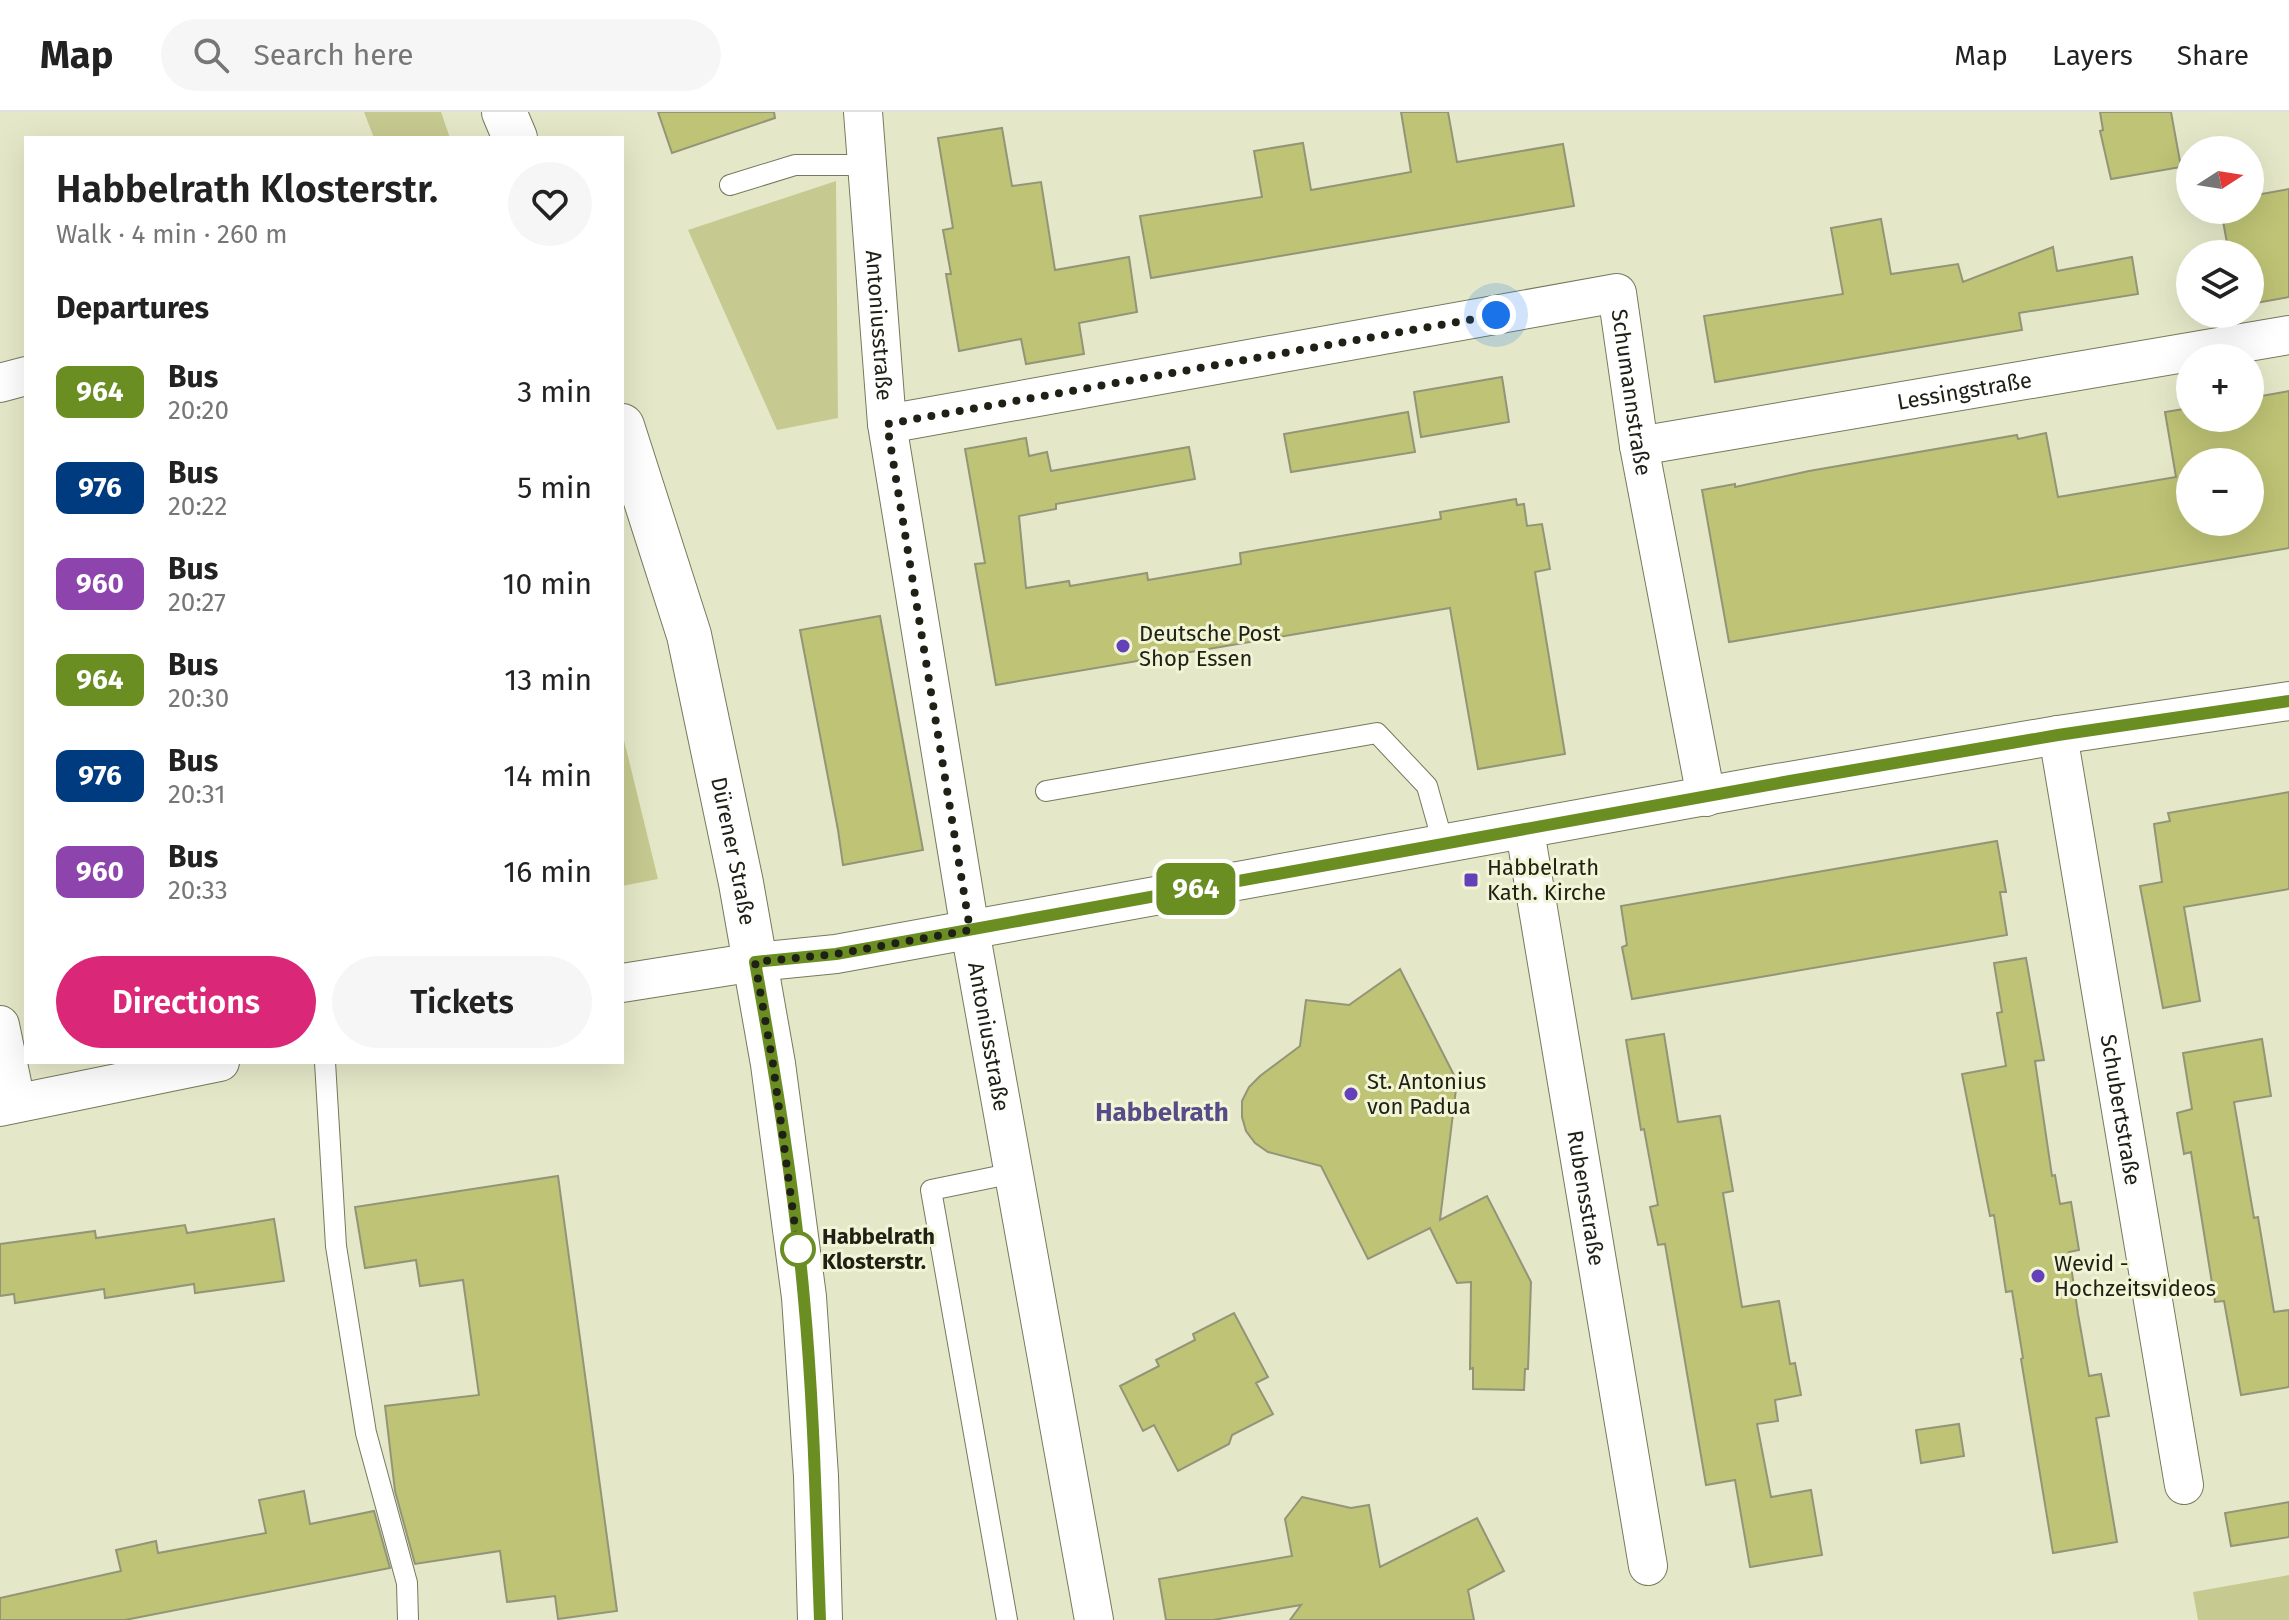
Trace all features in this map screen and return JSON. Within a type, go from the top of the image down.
[{"type":"main road","points":[[504,112],[514,136]]},
{"type":"main road","name":"Dürener Straße","points":[[624,432],[689,635],[773,1064],[804,1297],[816,1476],[820,1620]]},
{"type":"street","name":"Antoniusstraße","points":[[863,112],[887,424],[1087,1619]]},
{"type":"street","name":"Schumannstraße","points":[[887,424],[1617,293],[1639,446],[1706,797]]},
{"type":"street","name":"Lessingstraße","points":[[1639,446],[2289,335]]},
{"type":"street","points":[[0,383],[24,377]]},
{"type":"street","points":[[624,983],[755,962],[836,954],[2058,735],[2289,701]]},
{"type":"street","name":"Schubertstraße","points":[[2058,735],[2184,1485]]},
{"type":"street","name":"Rubensstraße","points":[[1525,831],[1648,1566]]},
{"type":"street","points":[[24,1020],[0,1026],[8,1105],[210,1064]]},
{"type":"lane","points":[[730,185],[795,165],[867,165]]},
{"type":"lane","points":[[1046,791],[1377,733],[1427,786],[1443,843]]},
{"type":"lane","points":[[325,1064],[336,1246],[366,1433],[407,1583],[408,1620]]},
{"type":"lane","points":[[1007,1620],[931,1190],[1014,1173]]},
{"type":"green space","points":[[364,112],[441,112],[449,136],[373,136]]},
{"type":"green space","points":[[836,181],[838,418],[777,430],[688,230]]},
{"type":"green space","points":[[624,740],[658,879],[624,886]]},
{"type":"green space","points":[[2289,1575],[2289,1620],[2198,1620],[2193,1592]]},
{"type":"building","points":[[658,112],[774,112],[775,118],[672,153]]},
{"type":"building","points":[[1401,112],[1448,112],[1457,162],[1563,144],[1574,206],[1151,278],[1140,216],[1262,197],[1254,151],[1303,143],[1311,190],[1411,172]]},
{"type":"building","points":[[2100,112],[2171,112],[2176,140],[2176,168],[2111,179],[2100,131],[2103,130]]},
{"type":"building","points":[[1002,128],[1012,186],[1041,182],[1055,270],[1129,257],[1137,312],[1079,323],[1084,354],[1026,364],[1021,339],[959,351],[946,274],[951,274],[943,230],[953,228],[938,138]]},
{"type":"building","points":[[2289,189],[2289,297],[2264,301],[2264,240],[2226,240],[2224,224],[2264,224],[2264,193]]},
{"type":"building","points":[[1881,219],[1891,274],[1958,264],[1963,282],[2053,247],[2057,271],[2132,257],[2138,294],[2019,313],[2022,330],[1715,382],[1704,316],[1843,294],[1831,228]]},
{"type":"building","points":[[1502,377],[1509,422],[1421,437],[1414,392]]},
{"type":"building","points":[[2289,391],[2289,548],[1729,642],[1702,490],[1735,484],[1735,487],[2017,435],[2018,439],[2046,433],[2058,497],[2176,477],[2165,412],[2176,410],[2176,432],[2264,432],[2264,395]]},
{"type":"building","points":[[1408,412],[1415,452],[1291,472],[1284,434]]},
{"type":"building","points":[[1026,438],[1029,456],[1047,452],[1051,471],[1189,447],[1195,479],[1056,504],[1056,509],[1019,516],[1026,588],[1069,581],[1070,586],[1147,573],[1148,580],[1241,564],[1240,553],[1441,519],[1440,512],[1516,499],[1517,505],[1524,504],[1527,526],[1542,524],[1550,569],[1535,572],[1565,754],[1478,769],[1450,608],[996,685],[975,564],[985,563],[965,449]]},
{"type":"building","points":[[880,616],[923,850],[843,865],[800,630]]},
{"type":"building","points":[[2289,792],[2289,889],[2184,907],[2200,1001],[2163,1008],[2140,886],[2162,882],[2154,824],[2170,821],[2168,813]]},
{"type":"building","points":[[1997,841],[2006,892],[2000,892],[2007,935],[1632,999],[1622,947],[1627,945],[1621,906]]},
{"type":"building","points":[[2026,958],[2044,1060],[2035,1061],[2052,1176],[2055,1175],[2060,1204],[2071,1202],[2079,1250],[2069,1252],[2089,1376],[2101,1374],[2109,1416],[2096,1418],[2117,1542],[2053,1553],[2012,1291],[2006,1292],[1994,1215],[1990,1216],[1962,1074],[2006,1066],[1997,1013],[2002,1012],[1994,963]]},
{"type":"building","name":"St. Antonius von Padua","points":[[1400,969],[1457,1081],[1440,1220],[1487,1196],[1531,1282],[1528,1369],[1525,1369],[1524,1390],[1473,1389],[1473,1368],[1470,1369],[1471,1282],[1457,1283],[1430,1228],[1368,1259],[1321,1166],[1268,1152],[1255,1143],[1246,1131],[1242,1101],[1249,1087],[1260,1076],[1300,1046],[1306,1000],[1349,1005]]},
{"type":"building","points":[[1664,1034],[1678,1122],[1720,1116],[1733,1191],[1723,1193],[1742,1307],[1779,1301],[1790,1364],[1795,1363],[1801,1395],[1775,1400],[1778,1421],[1757,1424],[1771,1497],[1811,1490],[1822,1555],[1750,1567],[1735,1480],[1706,1485],[1665,1244],[1658,1245],[1650,1207],[1658,1205],[1644,1129],[1641,1130],[1626,1040]]},
{"type":"building","points":[[2262,1039],[2271,1096],[2234,1102],[2274,1312],[2289,1310],[2289,1387],[2241,1395],[2224,1301],[2215,1302],[2191,1152],[2184,1154],[2177,1113],[2192,1109],[2183,1053]]},
{"type":"building","points":[[558,1176],[617,1611],[558,1619],[555,1596],[507,1602],[500,1551],[415,1564],[395,1491],[385,1406],[479,1395],[463,1280],[420,1286],[416,1260],[365,1268],[355,1207]]},
{"type":"building","points":[[274,1219],[284,1281],[195,1293],[194,1284],[105,1298],[104,1289],[15,1303],[14,1294],[0,1296],[0,1244],[95,1231],[96,1238],[185,1225],[187,1233]]},
{"type":"building","points":[[1234,1313],[1268,1377],[1256,1383],[1273,1414],[1232,1435],[1229,1444],[1178,1471],[1154,1425],[1143,1431],[1120,1386],[1159,1366],[1156,1360],[1195,1340],[1193,1334]]},
{"type":"building","points":[[1959,1424],[1964,1456],[1921,1463],[1916,1430]]},
{"type":"building","points":[[304,1491],[310,1524],[374,1511],[390,1568],[125,1620],[0,1620],[0,1598],[121,1571],[116,1550],[156,1541],[158,1553],[266,1533],[259,1500]]},
{"type":"building","points":[[1302,1497],[1351,1508],[1369,1505],[1380,1567],[1477,1518],[1504,1571],[1468,1590],[1474,1620],[1290,1620],[1301,1605],[1213,1620],[1166,1620],[1159,1579],[1292,1556],[1285,1519]]},
{"type":"building","points":[[2289,1502],[2289,1537],[2231,1546],[2225,1513]]},
{"type":"bus line","name":"964","points":[[820,1620],[816,1476],[804,1297],[773,1064],[755,962],[836,954],[1790,781],[2058,735],[2289,701]]},
{"type":"place","name":"Deutsche Post Shop Essen","points":[[1123,646]]},
{"type":"place","name":"Habbelrath Kath. Kirche","points":[[1471,880]]},
{"type":"place","name":"St. Antonius von Padua","points":[[1351,1094]]},
{"type":"place","name":"Habbelrath Klosterstr.","points":[[798,1249]]},
{"type":"place","name":"Wevid - Hochzeitsvideos","points":[[2038,1276]]},
{"type":"district","name":"Habbelrath","points":[[1162,1112]]},
{"type":"route","points":[[798,1249],[773,1064],[755,962],[836,954],[970,930],[887,424],[1496,315]]}]
